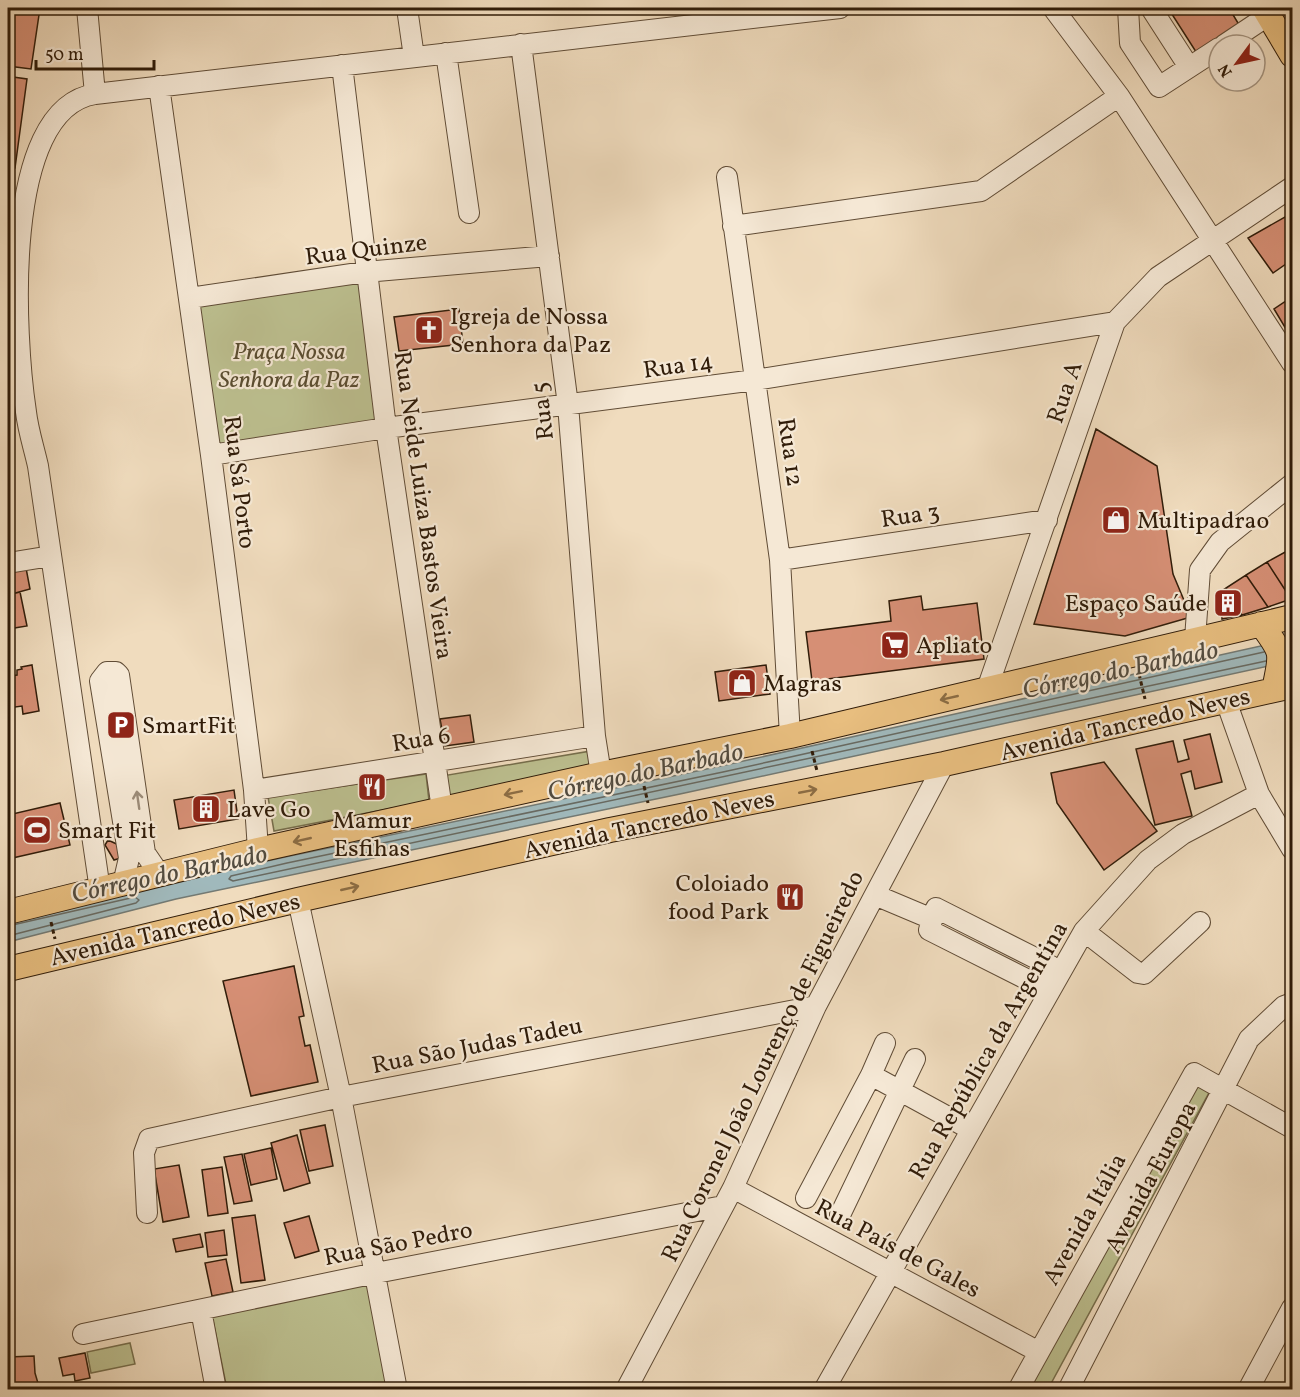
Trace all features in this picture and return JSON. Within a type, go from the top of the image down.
[{"type":"main road","points":[[1266,11],[1293,55]]},
{"type":"main road","points":[[8,912],[258,850],[601,774],[790,736],[1293,617]]},
{"type":"main road","points":[[1261,624],[1282,674]]},
{"type":"main road","name":"Avenida Tancredo Neves","points":[[8,969],[298,900],[610,830],[944,764],[1226,701],[1282,674]]},
{"type":"street","points":[[87,8],[95,94]]},
{"type":"street","points":[[407,8],[414,57]]},
{"type":"street","points":[[100,890],[51,556],[22,383],[16,272],[21,212],[38,145],[52,120],[73,100],[95,94],[840,8]]},
{"type":"street","points":[[1053,8],[1119,96],[1293,363]]},
{"type":"street","points":[[1128,8],[1130,43],[1159,87],[1207,56]]},
{"type":"street","points":[[1151,8],[1189,67]]},
{"type":"street","points":[[1239,33],[1266,11]]},
{"type":"street","name":"Rua 5","points":[[521,44],[568,405],[595,736],[601,774]]},
{"type":"street","points":[[446,53],[469,213]]},
{"type":"street","name":"Rua Neide Luiza Bastos Vieira","points":[[342,65],[365,272],[442,809]]},
{"type":"street","name":"Rua Sá Porto","points":[[159,86],[212,455],[254,790],[258,850]]},
{"type":"street","points":[[733,226],[981,191],[1119,96]]},
{"type":"street","name":"Rua 12","points":[[728,177],[780,560],[790,736]]},
{"type":"street","name":"Rua A","points":[[987,689],[1115,322],[1158,276],[1293,187]]},
{"type":"street","name":"Rua Quinze","points":[[190,298],[365,272],[549,256]]},
{"type":"street","name":"Rua 14","points":[[212,455],[386,428],[755,381],[1115,322]]},
{"type":"street","points":[[1195,639],[1200,570],[1220,542],[1293,484]]},
{"type":"street","name":"Rua 3","points":[[780,560],[1047,520]]},
{"type":"street","points":[[8,563],[51,556]]},
{"type":"street","points":[[123,884],[129,858],[100,681],[107,672],[116,672],[119,675],[145,853],[160,875]]},
{"type":"street","points":[[1226,701],[1259,795],[1293,849]]},
{"type":"street","name":"Rua 6","points":[[254,790],[595,736]]},
{"type":"street","name":"Rua Coronel João Lourenço de Figueiredo","points":[[626,1389],[733,1188],[816,1006],[944,764]]},
{"type":"street","name":"Rua República da Argentina","points":[[824,1389],[1084,931],[1148,860],[1184,834],[1259,795]]},
{"type":"street","points":[[875,895],[932,919]]},
{"type":"street","points":[[298,900],[341,1097],[397,1389]]},
{"type":"street","points":[[936,908],[1051,966],[1040,987],[929,930],[932,919],[936,908]]},
{"type":"street","points":[[1084,931],[1138,973],[1144,974],[1200,921]]},
{"type":"street","name":"Avenida Europa","points":[[1068,1389],[1249,1039],[1284,1006],[1293,1003]]},
{"type":"street","name":"Rua São Judas Tadeu","points":[[147,1213],[144,1153],[149,1139],[341,1097],[816,1006]]},
{"type":"street","points":[[806,1198],[871,1075],[885,1043]]},
{"type":"street","points":[[840,1215],[915,1059]]},
{"type":"street","name":"Avenida Itália","points":[[1018,1389],[1194,1073],[1225,1088]]},
{"type":"street","points":[[871,1075],[970,1130]]},
{"type":"street","points":[[1225,1088],[1293,1128]]},
{"type":"street","name":"Rua País de Gales","points":[[733,1188],[1039,1352]]},
{"type":"street","name":"Rua São Pedro","points":[[83,1334],[376,1273],[723,1206]]},
{"type":"street","points":[[1248,1389],[1293,1308]]},
{"type":"street","points":[[201,1310],[216,1389]]},
{"type":"path","points":[[1138,669],[1144,693]]},
{"type":"path","points":[[812,747],[818,771]]},
{"type":"path","points":[[643,782],[649,806]]},
{"type":"green space","name":"Praça Nossa Senhora da Paz","points":[[362,281],[382,427],[216,449],[195,304]]},
{"type":"green space","points":[[591,751],[592,769],[445,804],[442,776]]},
{"type":"green space","points":[[426,774],[429,801],[274,831],[268,797]]},
{"type":"green space","points":[[1193,1081],[1211,1089],[1048,1389],[1021,1390]]},
{"type":"green space","points":[[369,1280],[391,1389],[227,1389],[211,1311]]},
{"type":"green space","points":[[130,1343],[135,1364],[91,1373],[87,1352]]},
{"type":"water","points":[[1292,639],[1292,661],[680,794],[176,899],[8,942],[8,920],[285,857],[721,766]]},
{"type":"building","points":[[8,8],[40,8],[31,69],[8,66]]},
{"type":"building","points":[[1168,8],[1229,8],[1241,28],[1233,33],[1207,33],[1207,49],[1198,55]]},
{"type":"building","points":[[13,77],[27,79],[15,168],[8,167],[8,119]]},
{"type":"building","points":[[1292,213],[1292,273],[1286,264],[1273,273],[1248,238]]},
{"type":"building","points":[[1292,297],[1292,339],[1274,309]]},
{"type":"building","name":"Igreja de Nossa Senhora da Paz","points":[[459,309],[463,344],[399,351],[394,317]]},
{"type":"building","name":"Multipadrao","points":[[1096,429],[1157,466],[1173,574],[1191,617],[1125,636],[1034,624]]},
{"type":"building","points":[[1287,551],[1292,560],[1291,599],[1267,562]]},
{"type":"building","points":[[1267,562],[1291,599],[1268,607],[1246,575]]},
{"type":"building","points":[[26,568],[30,589],[8,595],[8,571]]},
{"type":"building","points":[[1246,575],[1268,607],[1242,615],[1226,588]]},
{"type":"building","name":"Espaço Saúde","points":[[1226,588],[1242,615],[1222,619],[1220,592]]},
{"type":"building","points":[[20,592],[27,626],[8,629],[8,595]]},
{"type":"building","name":"Apliato","points":[[921,596],[923,610],[977,603],[984,659],[812,681],[806,632],[891,621],[889,601]]},
{"type":"building","points":[[32,665],[39,711],[23,714],[22,706],[8,708],[8,676],[17,675],[17,670],[22,669],[21,667]]},
{"type":"building","name":"Magras","points":[[766,665],[770,694],[719,701],[715,672]]},
{"type":"building","points":[[470,715],[474,742],[445,746],[440,719]]},
{"type":"building","points":[[1210,734],[1222,782],[1195,789],[1191,771],[1181,774],[1192,816],[1155,825],[1136,749],[1173,741],[1178,762],[1189,759],[1184,740]]},
{"type":"building","points":[[1104,762],[1157,831],[1104,870],[1057,803],[1051,773]]},
{"type":"building","name":"Lave Go","points":[[234,790],[238,819],[179,829],[174,800]]},
{"type":"building","name":"Smart Fit","points":[[60,803],[70,845],[8,859],[8,815]]},
{"type":"building","points":[[108,840],[123,847],[124,857],[114,860],[105,845]]},
{"type":"building","points":[[294,966],[304,1016],[299,1017],[305,1046],[310,1045],[318,1082],[251,1096],[223,981]]},
{"type":"building","points":[[325,1125],[333,1166],[309,1171],[300,1130]]},
{"type":"building","points":[[297,1135],[310,1183],[284,1191],[271,1143]]},
{"type":"building","points":[[271,1148],[277,1179],[251,1185],[244,1154]]},
{"type":"building","points":[[242,1154],[252,1201],[234,1204],[224,1157]]},
{"type":"building","points":[[179,1165],[189,1217],[163,1222],[154,1169]]},
{"type":"building","points":[[222,1167],[228,1213],[208,1216],[202,1170]]},
{"type":"building","points":[[255,1215],[265,1280],[241,1283],[232,1218]]},
{"type":"building","points":[[309,1216],[319,1251],[295,1258],[284,1223]]},
{"type":"building","points":[[224,1230],[227,1255],[208,1257],[205,1233]]},
{"type":"building","points":[[200,1234],[203,1247],[176,1252],[173,1239]]},
{"type":"building","points":[[226,1259],[233,1292],[212,1296],[205,1263]]},
{"type":"building","points":[[85,1353],[90,1378],[75,1381],[74,1374],[63,1376],[59,1358]]},
{"type":"building","points":[[34,1356],[35,1373],[40,1390],[8,1390],[8,1357]]},
{"type":"place","name":"Igreja de Nossa Senhora da Paz","points":[[429,330]]},
{"type":"place","name":"Multipadrao","points":[[1116,520]]},
{"type":"place","name":"Espaço Saúde","points":[[1228,603]]},
{"type":"place","name":"Apliato","points":[[895,645]]},
{"type":"place","name":"Magras","points":[[742,683]]},
{"type":"place","name":"SmartFit","points":[[121,725]]},
{"type":"place","name":"Mamur Esfihas","points":[[372,787]]},
{"type":"place","name":"Lave Go","points":[[206,809]]},
{"type":"place","name":"Smart Fit","points":[[37,830]]},
{"type":"place","name":"Coloiado food Park","points":[[790,897]]},
{"type":"water label","name":"Córrego do Barbado","points":[[1120,669]]},
{"type":"water label","name":"Córrego do Barbado","points":[[645,771]]},
{"type":"water label","name":"Córrego do Barbado","points":[[169,873]]}]
